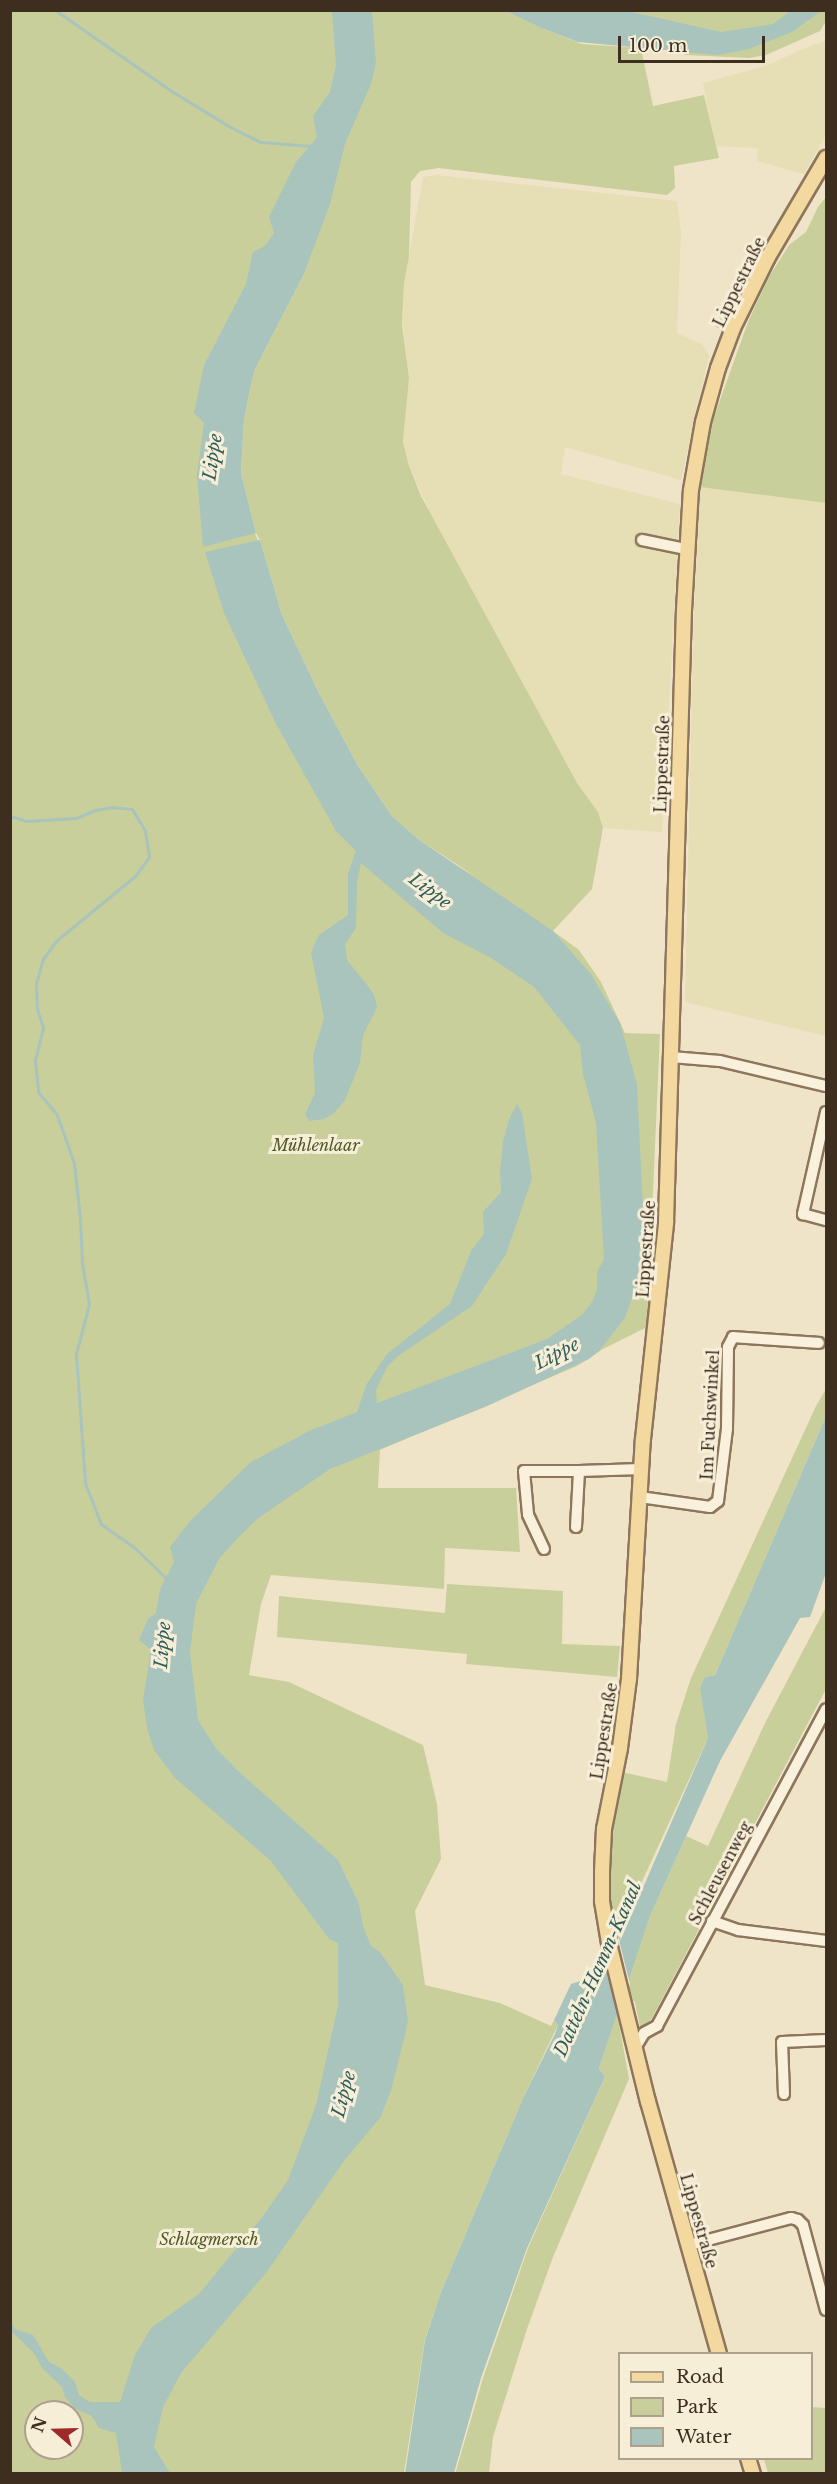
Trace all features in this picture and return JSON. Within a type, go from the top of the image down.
[{"type":"main road","name":"Lippestraße","points":[[718,2352],[648,2102],[609,1943],[602,1901],[604,1829],[619,1755],[629,1679],[641,1469],[666,1222],[686,549],[699,438],[718,368],[768,257],[825,163]]},
{"type":"street","points":[[642,540],[686,549]]},
{"type":"street","points":[[671,1057],[720,1061],[826,1086]]},
{"type":"street","points":[[826,1113],[803,1214],[826,1220]]},
{"type":"street","name":"Im Fuchswinkel","points":[[640,1497],[710,1507],[718,1501],[727,1429],[728,1347],[733,1337],[819,1343]]},
{"type":"street","points":[[544,1549],[528,1514],[524,1471],[641,1469]]},
{"type":"street","points":[[576,1527],[579,1471]]},
{"type":"street","name":"Schleusenweg","points":[[636,2046],[644,2033],[657,2026],[826,1709]]},
{"type":"street","points":[[712,1921],[738,1930],[826,1941]]},
{"type":"street","points":[[784,2094],[782,2042],[826,2040]]},
{"type":"street","points":[[689,2245],[791,2218],[798,2220],[803,2225],[826,2310]]},
{"type":"shaded area","points":[[826,41],[826,135],[804,174],[757,161],[758,148],[716,146],[703,83],[765,66]]},
{"type":"shaded area","points":[[437,175],[677,201],[681,232],[677,333],[702,344],[709,355],[681,480],[565,447],[561,474],[680,504],[662,832],[603,828],[598,812],[577,783],[431,515],[409,466],[403,442],[409,378],[403,324],[404,284],[423,177]]},
{"type":"shaded area","points":[[700,487],[826,503],[826,1036],[685,1002],[693,637]]},
{"type":"green space","points":[[826,10],[826,21],[820,31],[766,55],[749,58],[686,55],[668,47],[523,11]]},
{"type":"green space","points":[[10,11],[506,11],[582,44],[641,48],[653,106],[704,95],[719,158],[674,166],[675,188],[667,195],[439,168],[420,171],[411,182],[409,256],[404,284],[402,324],[409,378],[403,442],[409,466],[421,496],[577,783],[598,812],[603,828],[592,889],[553,931],[579,950],[601,982],[625,1033],[660,1034],[647,1327],[603,1349],[577,1366],[380,1450],[378,1488],[516,1488],[520,1552],[445,1548],[444,1589],[271,1575],[261,1604],[249,1675],[289,1682],[423,1745],[437,1804],[441,1859],[415,1911],[425,1985],[500,2003],[551,2026],[554,2020],[558,2025],[524,2096],[441,2292],[425,2339],[404,2473],[11,2473]],"holes":[[[314,246],[304,274],[255,369]],[[253,376],[244,419],[241,473],[256,533],[260,540],[282,615],[318,691],[358,766],[392,816],[418,839],[473,875],[402,834],[333,736],[268,584],[265,558],[248,516],[237,460],[244,403]]]},
{"type":"green space","points":[[826,197],[826,503],[700,487],[709,431],[748,322],[769,277],[789,245],[806,232],[818,207]]},
{"type":"green space","points":[[741,275],[747,276],[722,331],[716,327]]},
{"type":"green space","points":[[826,1389],[826,1416],[715,1675],[705,1677],[701,1688],[708,1738],[634,1899],[634,1908],[614,1953],[603,1879],[617,1771],[667,1782],[676,1724],[691,1678],[816,1406]]},
{"type":"green space","points":[[447,1584],[563,1591],[562,1644],[620,1646],[617,1677],[466,1664],[467,1654],[277,1637],[279,1596],[445,1613]]},
{"type":"green space","points":[[826,1607],[826,1689],[652,2018],[647,2025],[640,2027],[635,2002],[625,1993],[650,1916],[686,1836],[708,1846],[766,1721]]},
{"type":"green space","points":[[617,2013],[629,2079],[553,2257],[527,2329],[493,2437],[489,2473],[455,2474],[483,2378],[528,2248],[605,2077],[599,2068]]},
{"type":"green space","points":[[813,2407],[826,2408],[826,2473],[768,2473],[764,2460],[813,2460]]},
{"type":"water","name":"Lippe","points":[[332,11],[372,11],[376,63],[371,84],[345,144],[330,204],[304,274],[254,371],[244,419],[241,473],[256,533],[203,547],[197,475],[204,423],[194,413],[204,365],[246,284],[253,252],[265,246],[274,233],[269,217],[296,162],[317,137],[313,116],[330,92],[336,65]]},
{"type":"water","points":[[506,11],[627,11],[721,32],[773,24],[790,11],[821,11],[792,32],[749,49],[718,55],[578,42]]},
{"type":"water","name":"Lippe","points":[[260,540],[282,615],[318,691],[358,766],[392,816],[418,839],[553,931],[590,973],[620,1023],[637,1084],[644,1231],[639,1278],[625,1318],[599,1351],[589,1359],[485,1407],[330,1469],[257,1519],[235,1541],[219,1559],[196,1604],[190,1652],[198,1720],[215,1747],[237,1770],[338,1860],[359,1904],[363,1926],[371,1946],[380,1952],[403,1985],[408,2022],[391,2091],[380,2118],[344,2161],[266,2273],[181,2373],[163,2407],[154,2447],[170,2473],[122,2473],[116,2433],[99,2428],[92,2416],[84,2412],[84,2400],[67,2400],[62,2387],[42,2368],[34,2353],[11,2331],[11,2322],[15,2329],[33,2335],[49,2362],[61,2368],[75,2382],[79,2395],[90,2402],[120,2402],[135,2355],[151,2328],[199,2294],[263,2216],[288,2180],[316,2105],[338,2006],[338,1943],[329,1939],[271,1861],[175,1778],[154,1750],[147,1728],[143,1700],[151,1650],[139,1640],[148,1619],[156,1613],[160,1589],[174,1562],[170,1547],[191,1520],[251,1462],[309,1431],[357,1412],[366,1385],[387,1354],[450,1304],[471,1251],[484,1234],[483,1212],[501,1192],[503,1142],[509,1119],[517,1104],[522,1113],[532,1179],[506,1254],[472,1306],[398,1356],[387,1367],[376,1390],[377,1403],[547,1339],[582,1315],[592,1302],[597,1290],[597,1272],[604,1259],[596,1123],[583,1074],[580,1045],[534,987],[491,958],[443,933],[361,863],[357,883],[356,928],[345,944],[347,960],[375,997],[377,1008],[363,1035],[360,1063],[345,1100],[334,1113],[324,1119],[309,1121],[305,1114],[315,1093],[313,1055],[324,1018],[311,952],[319,935],[348,915],[348,873],[356,851],[336,831],[275,722],[224,613],[205,552]]},
{"type":"water","points":[[826,1416],[826,1573],[810,1617],[800,1618],[720,1761],[650,1916],[599,2068],[605,2077],[527,2248],[481,2378],[454,2473],[405,2474],[425,2340],[441,2292],[524,2096],[555,2034],[558,2025],[554,2020],[571,1984],[606,1973],[708,1738],[700,1688],[705,1677],[715,1675]]},
{"type":"pier","points":[[618,1936],[630,1984],[619,2018],[605,1967]]},
{"type":"waterway","points":[[55,10],[173,92],[232,128],[261,142],[312,146]]},
{"type":"waterway","points":[[10,816],[26,821],[76,818],[95,810],[112,807],[132,809],[145,831],[149,857],[135,876],[56,941],[43,959],[36,983],[37,1009],[43,1028],[35,1061],[38,1092],[57,1115],[74,1163],[82,1263],[89,1304],[76,1354],[85,1483],[101,1524],[135,1548],[167,1579]]},
{"type":"park label","name":"Mühlenlaar","points":[[316,1145]]},
{"type":"park label","name":"Schlagmersch","points":[[209,2239]]},
{"type":"water label","name":"Datteln-Hamm-Kanal","points":[[598,1969]]}]
